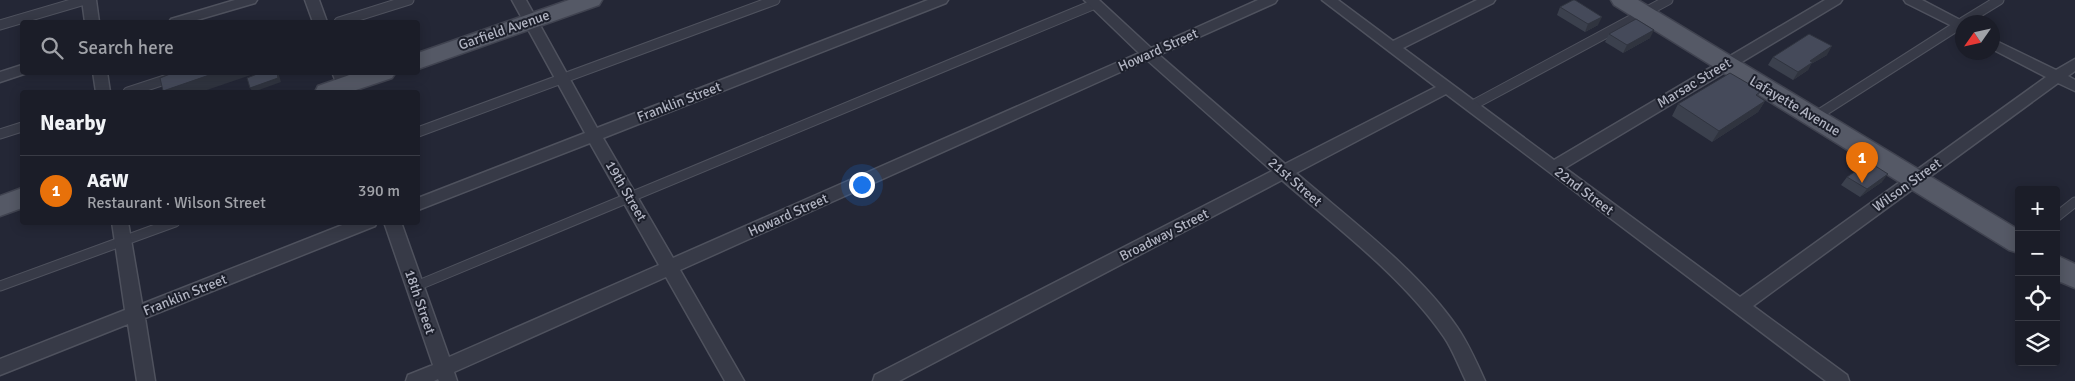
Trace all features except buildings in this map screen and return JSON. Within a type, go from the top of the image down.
[{"type":"main road","name":"Garfield Avenue","points":[[420,60],[591,0]]},
{"type":"main road","name":"Lafayette Avenue","points":[[1622,0],[2015,241]]},
{"type":"main road","points":[[339,86],[374,75]]},
{"type":"main road","points":[[0,206],[20,199]]},
{"type":"main road","points":[[2060,269],[2075,278]]},
{"type":"street","points":[[90,0],[92,20]]},
{"type":"street","points":[[183,20],[250,0]]},
{"type":"street","points":[[312,0],[319,20]]},
{"type":"street","name":"19th Street","points":[[519,0],[594,136],[735,381]]},
{"type":"street","name":"Franklin Street","points":[[420,203],[941,0]]},
{"type":"street","name":"Howard Street","points":[[415,381],[446,375],[669,268],[1270,0]]},
{"type":"street","name":"22nd Street","points":[[1329,0],[1840,381]]},
{"type":"street","points":[[1393,48],[1488,0]]},
{"type":"street","name":"Marsac Street","points":[[1553,168],[1835,0]]},
{"type":"street","points":[[1911,0],[1955,21]]},
{"type":"street","name":"21st Street","points":[[1093,2],[1149,54],[1407,280],[1430,305],[1451,333],[1476,381]]},
{"type":"street","points":[[2000,47],[2075,86]]},
{"type":"street","name":"Wilson Street","points":[[1739,307],[2075,64]]},
{"type":"street","points":[[0,77],[20,71]]},
{"type":"street","points":[[100,75],[103,90]]},
{"type":"street","name":"Broadway Street","points":[[882,381],[1446,88]]},
{"type":"street","points":[[120,225],[146,381]]},
{"type":"street","name":"Franklin Street","points":[[0,367],[361,225]]},
{"type":"street","name":"18th Street","points":[[393,225],[446,375]]},
{"type":"lane","points":[[0,25],[85,0]]},
{"type":"lane","points":[[345,20],[409,0]]},
{"type":"lane","points":[[420,131],[775,0]]},
{"type":"lane","points":[[1471,106],[1668,0]]},
{"type":"lane","points":[[1976,15],[1999,0]]},
{"type":"lane","points":[[414,287],[630,198],[1093,2]]},
{"type":"lane","points":[[1814,118],[1955,28]]},
{"type":"lane","points":[[134,90],[180,75]]},
{"type":"lane","points":[[0,134],[20,128]]},
{"type":"lane","points":[[2060,214],[2075,202]]},
{"type":"lane","points":[[0,286],[167,225]]},
{"type":"place","name":"A&W","points":[[1862,183]]}]
